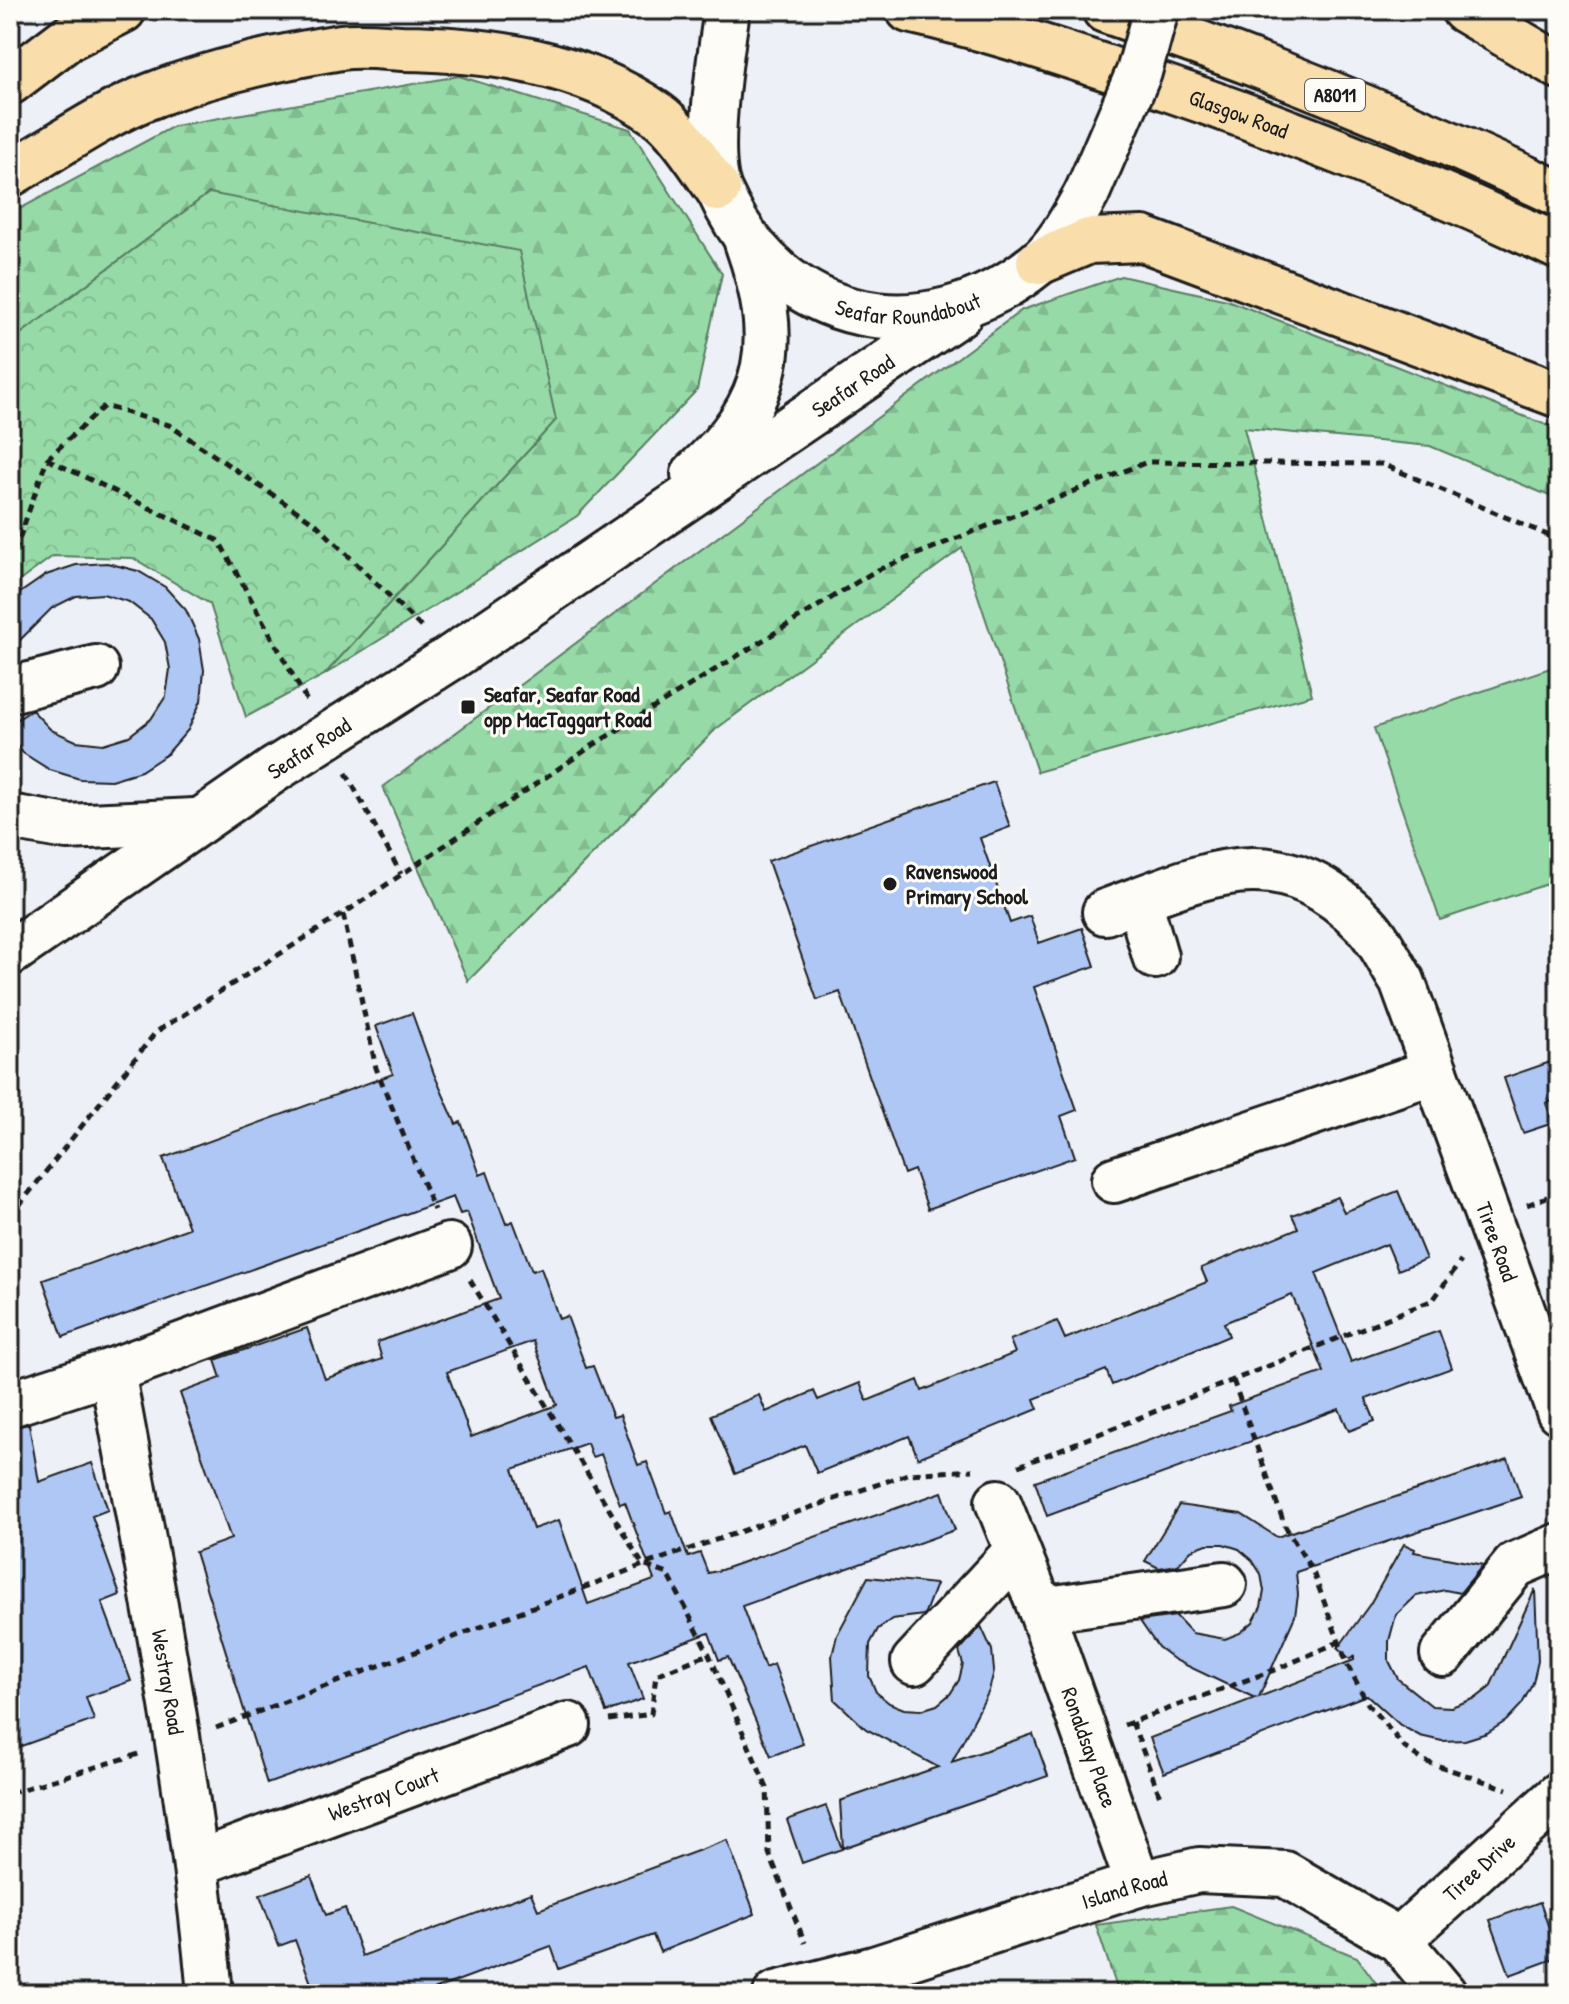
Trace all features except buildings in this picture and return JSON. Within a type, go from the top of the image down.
[{"type":"main road","points":[[10,82],[68,38],[123,10]]},
{"type":"main road","name":"Glasgow Road","points":[[909,10],[976,25],[1243,112],[1466,203],[1559,247]]},
{"type":"main road","name":"A8011","points":[[1105,10],[1393,118],[1559,194]]},
{"type":"main road","points":[[1464,10],[1559,66]]},
{"type":"main road","points":[[10,174],[91,124],[153,95],[236,70],[344,47],[412,48],[486,52],[562,68],[617,91],[660,115],[718,189]]},
{"type":"main road","points":[[1039,262],[1089,241],[1143,239],[1559,395]]},
{"type":"street","name":"Seafar Roundabout","points":[[727,10],[717,95],[715,153],[718,189],[745,234],[773,267],[807,295],[848,313],[924,314],[973,303],[1039,262],[1087,193],[1139,72],[1156,10]]},
{"type":"street","name":"Seafar Road","points":[[613,549],[716,454],[752,399],[763,372],[770,330],[763,286],[745,234]]},
{"type":"street","name":"Seafar Road","points":[[10,953],[195,821],[452,657],[973,303]]},
{"type":"street","points":[[10,690],[96,668]]},
{"type":"street","points":[[10,817],[67,827],[195,821]]},
{"type":"street","name":"Tiree Road","points":[[1155,956],[1122,906],[1204,875],[1249,868],[1289,874],[1331,896],[1367,925],[1402,981],[1490,1220],[1550,1354],[1559,1411]]},
{"type":"street","points":[[1114,1180],[1435,1071]]},
{"type":"street","points":[[10,1404],[112,1371],[449,1246]]},
{"type":"street","name":"Westray Road","points":[[112,1371],[180,1741],[198,1863],[210,1994]]},
{"type":"street","name":"Ronaldsay Place","points":[[993,1480],[1015,1553],[1041,1610],[1138,1884]]},
{"type":"street","points":[[1443,1654],[1515,1565],[1559,1546]]},
{"type":"street","points":[[914,1662],[1015,1553]]},
{"type":"street","points":[[1041,1610],[1224,1584]]},
{"type":"street","name":"Westray Court","points":[[198,1863],[568,1725]]},
{"type":"street","name":"Tiree Drive","points":[[1399,1940],[1554,1799]]},
{"type":"street","name":"Island Road","points":[[776,1994],[820,1982],[877,1982],[1138,1884],[1199,1870],[1285,1874],[1399,1940],[1444,1994]]},
{"type":"path","points":[[10,565],[47,459],[104,406],[169,425],[316,524],[452,657]]},
{"type":"path","points":[[47,459],[219,541],[310,707]]},
{"type":"path","points":[[10,1217],[156,1032],[343,914],[595,744],[875,571],[1147,462],[1382,464],[1559,540]]},
{"type":"path","points":[[340,763],[401,874]]},
{"type":"path","points":[[343,914],[376,1068],[449,1246],[643,1565],[668,1574],[709,1654],[767,1788],[769,1853],[820,1982]]},
{"type":"path","points":[[10,1793],[180,1741],[643,1565],[908,1474],[993,1480],[1017,1467],[1433,1300],[1490,1220],[1559,1192]]},
{"type":"path","points":[[1233,1380],[1285,1526],[1313,1572],[1339,1642],[1368,1704],[1405,1748],[1424,1761],[1554,1799]]},
{"type":"path","points":[[1086,1738],[1277,1669],[1339,1642]]},
{"type":"path","points":[[568,1725],[651,1714],[656,1675],[709,1654]]},
{"type":"path","points":[[1132,1722],[1161,1799]]},
{"type":"green space","points":[[459,76],[630,129],[722,274],[697,390],[577,516],[324,675],[556,420],[209,193],[10,342],[10,214],[174,126]]},
{"type":"green space","points":[[209,193],[519,251],[556,420],[324,675],[246,717],[210,604],[133,558],[53,556],[10,588],[10,342]]},
{"type":"green space","points":[[1121,276],[1227,300],[1559,430],[1559,500],[1430,446],[1244,428],[1312,695],[1037,772],[962,548],[716,729],[468,981],[383,787],[1022,310]]},
{"type":"green space","points":[[1559,665],[1559,880],[1440,920],[1374,728]]},
{"type":"green space","points":[[1231,1906],[1357,1957],[1384,1994],[1119,1994],[1096,1925]]},
{"type":"place","name":"Seafar, Seafar Road opp MacTaggart Road","points":[[468,707]]},
{"type":"place","name":"Ravenswood Primary School","points":[[890,884]]}]
